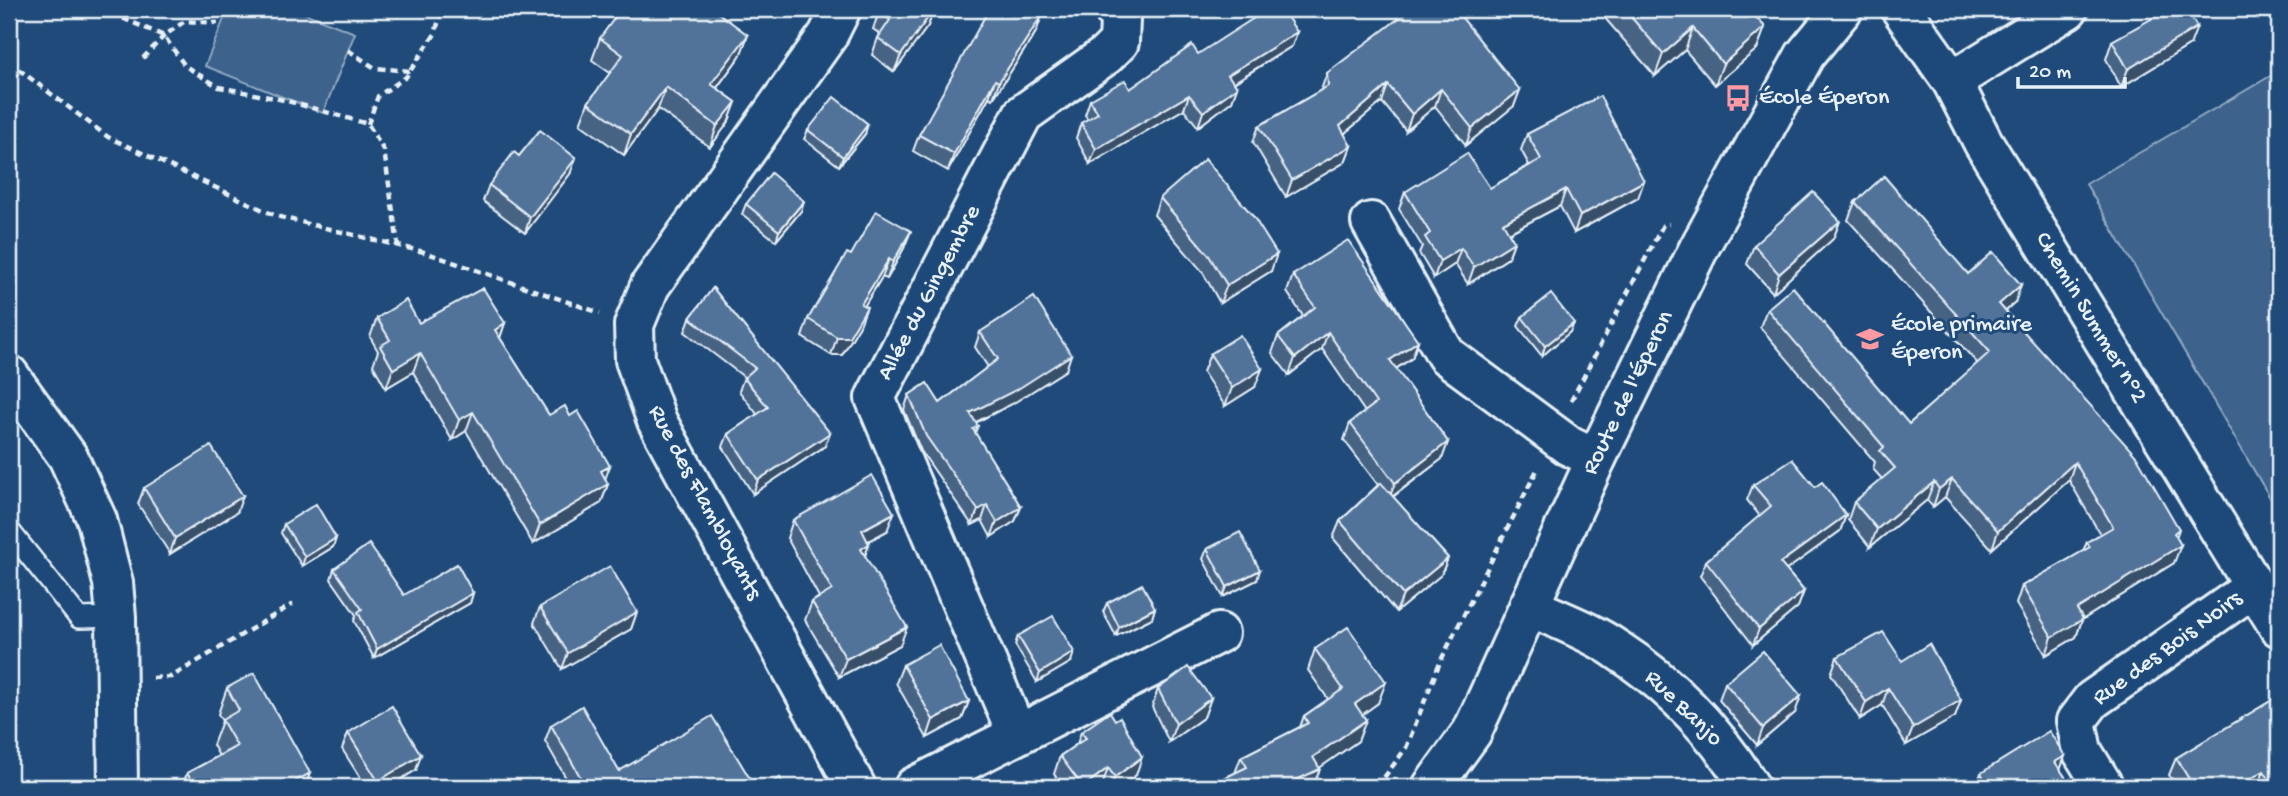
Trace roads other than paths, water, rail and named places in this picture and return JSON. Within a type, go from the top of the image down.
[{"type":"street","name":"Rue des Flambloyants","points":[[841,9],[828,35],[650,286],[634,325],[635,360],[657,421],[856,787]]},
{"type":"street","name":"Allée du Gingembre","points":[[1017,734],[875,398],[1023,114],[1119,42],[1120,20],[1114,9]]},
{"type":"street","name":"Route de l'Éperon","points":[[1432,787],[1472,732],[1596,459],[1699,248],[1805,55],[1843,9]]},
{"type":"street","name":"Chemin Summer n°2","points":[[1901,9],[1952,81],[1983,142],[2279,627]]},
{"type":"street","points":[[1952,81],[2068,9]]},
{"type":"street","points":[[1371,222],[1446,355],[1569,446],[1596,459]]},
{"type":"street","points":[[9,374],[68,457],[97,520],[113,583],[117,634],[118,787]]},
{"type":"street","name":"Rue des Bois Noirs","points":[[2104,787],[2082,751],[2076,721],[2092,701],[2254,587]]},
{"type":"street","name":"Rue Banjo","points":[[1529,606],[1615,648],[1672,691],[1728,752],[1749,787]]},
{"type":"street","points":[[914,787],[1219,633]]},
{"type":"lane","points":[[9,530],[79,618],[117,634]]},
{"type":"place","name":"École Éperon","points":[[1738,98]]},
{"type":"place","name":"École primaire Éperon","points":[[1870,339]]}]
